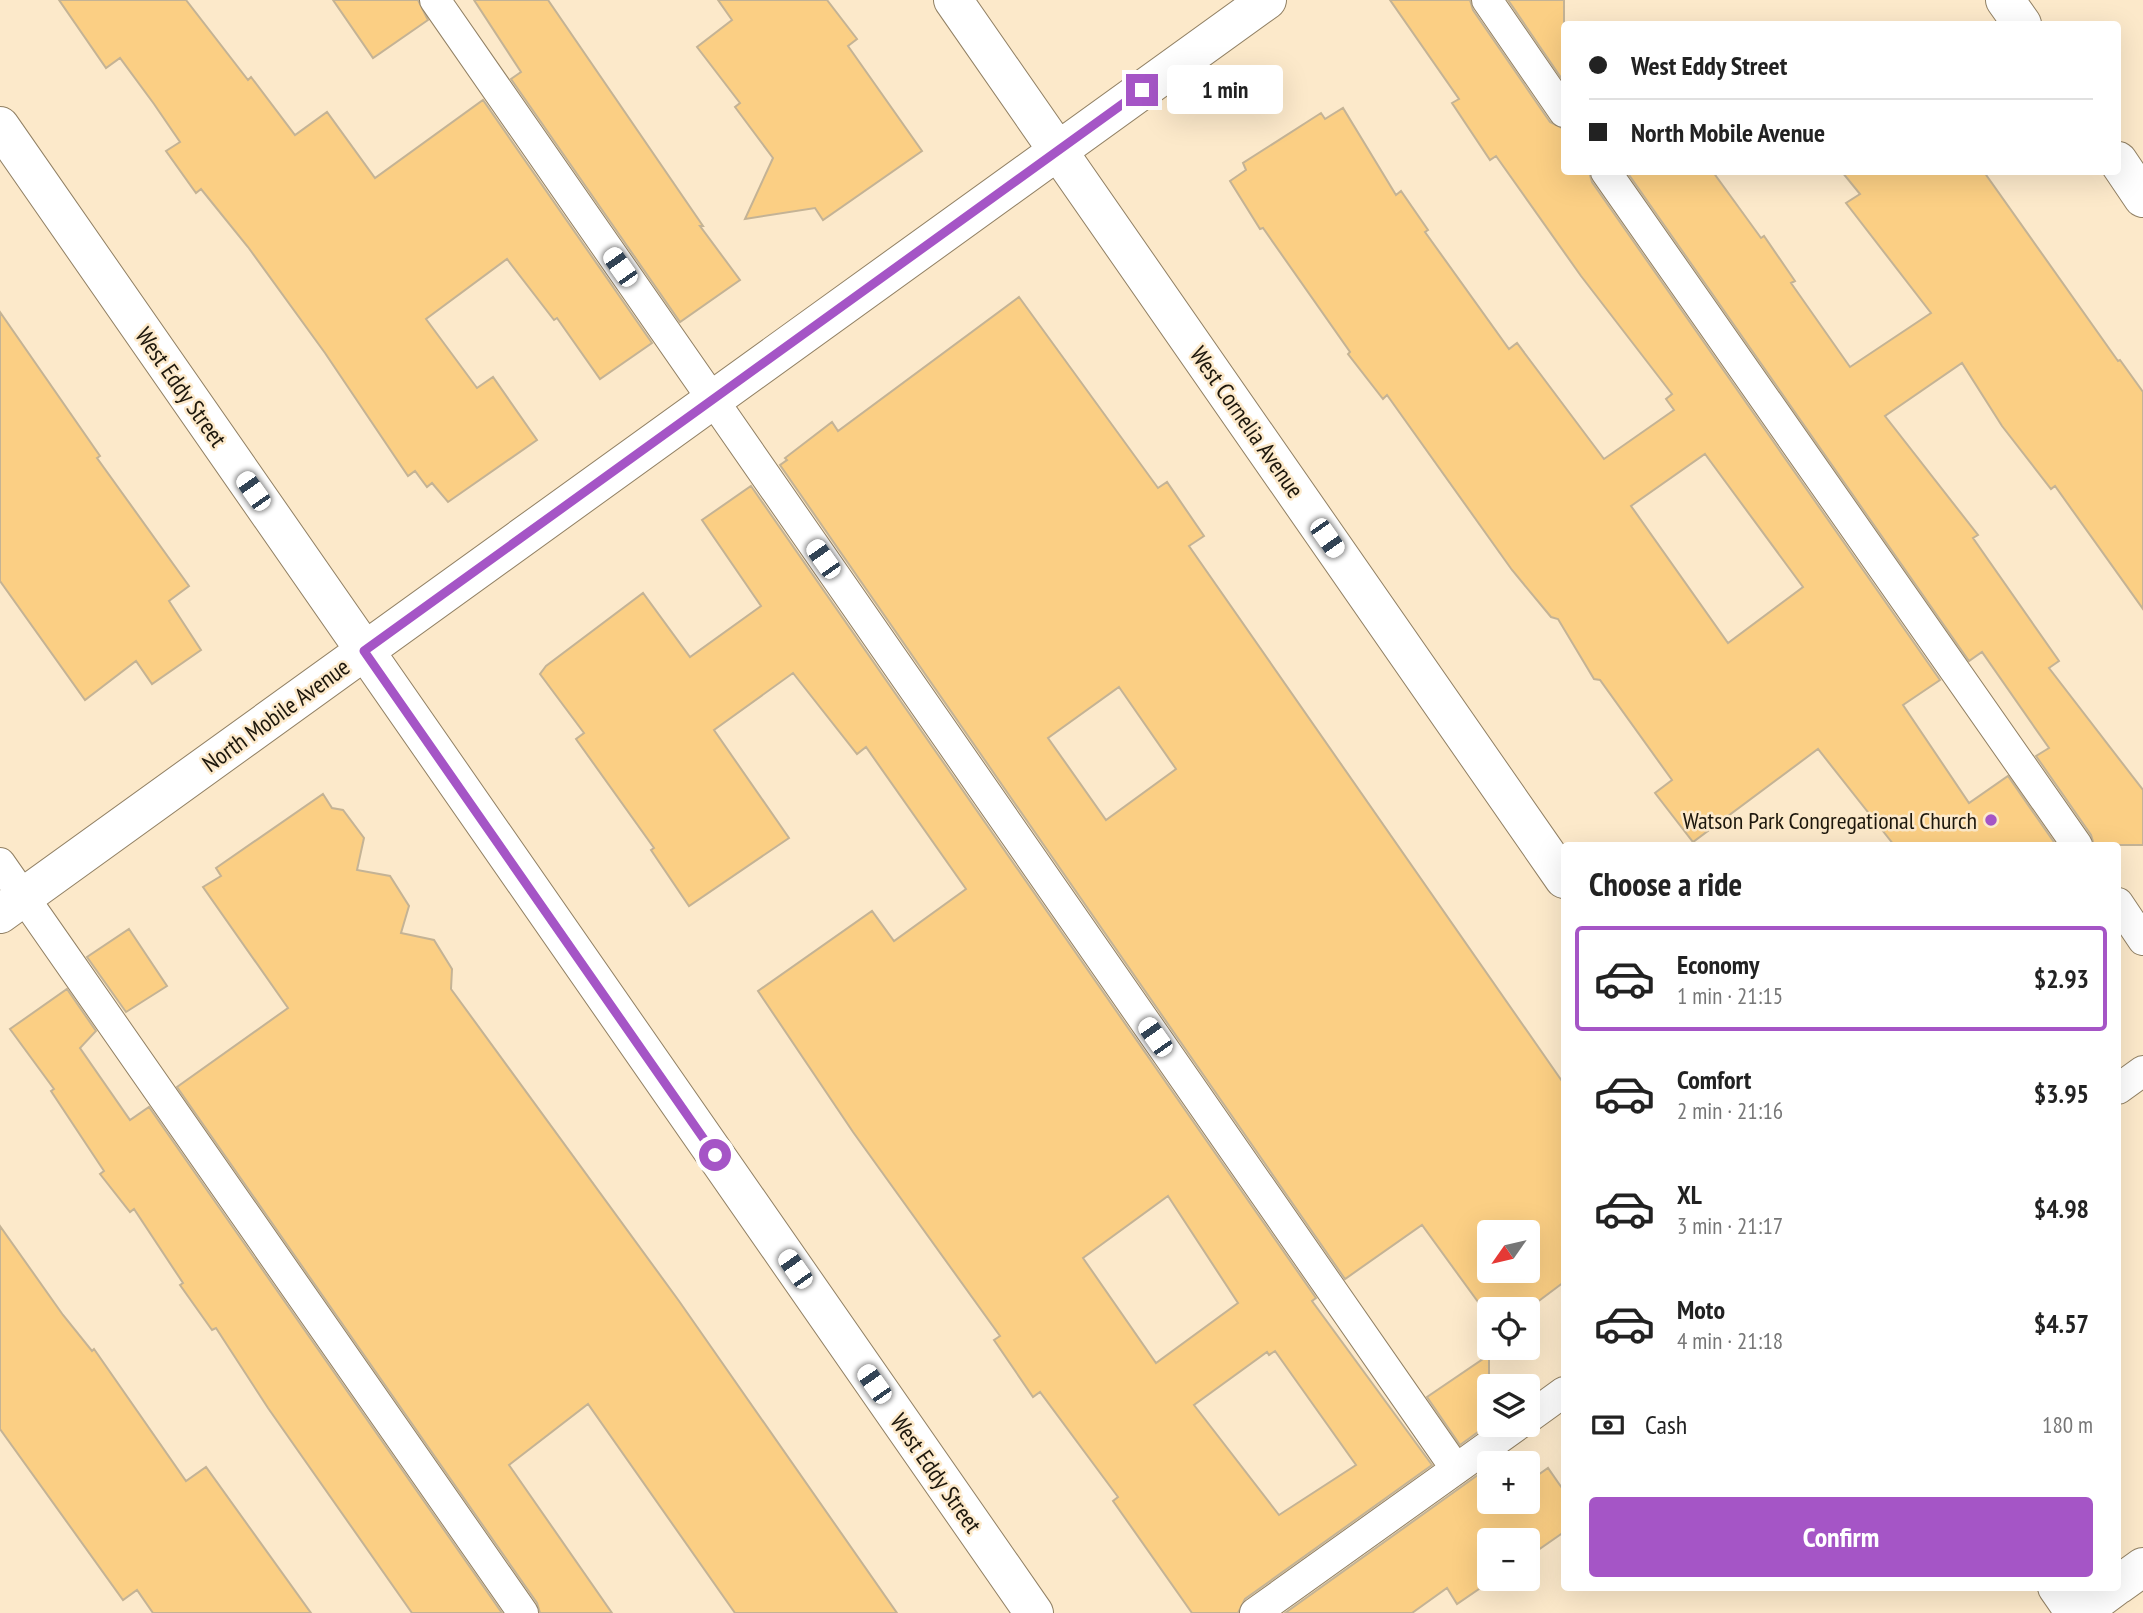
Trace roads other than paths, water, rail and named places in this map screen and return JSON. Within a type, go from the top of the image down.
[{"type":"street","name":"West Cornelia Avenue","points":[[953,0],[1561,875]]},
{"type":"street","name":"North Mobile Avenue","points":[[12,905],[1267,0]]},
{"type":"street","points":[[2005,0],[2020,21]]},
{"type":"street","name":"West Eddy Street","points":[[0,127],[1034,1613]]},
{"type":"street","points":[[2121,165],[2143,198]]},
{"type":"street","points":[[2121,1582],[2143,1567]]},
{"type":"street","points":[[2060,1591],[2077,1613],[2109,1591]]},
{"type":"lane","points":[[435,0],[1455,1469]]},
{"type":"lane","points":[[1486,0],[1561,108]]},
{"type":"lane","points":[[1608,175],[2075,842]]},
{"type":"lane","points":[[0,863],[12,905],[523,1613]]},
{"type":"lane","points":[[2121,907],[2143,940]]},
{"type":"lane","points":[[2121,1087],[2143,1071]]},
{"type":"lane","points":[[1540,1409],[1561,1394]]},
{"type":"lane","points":[[1255,1613],[1501,1437]]},
{"type":"place","name":"Watson Park Congregational Church","points":[[1991,820]]}]
